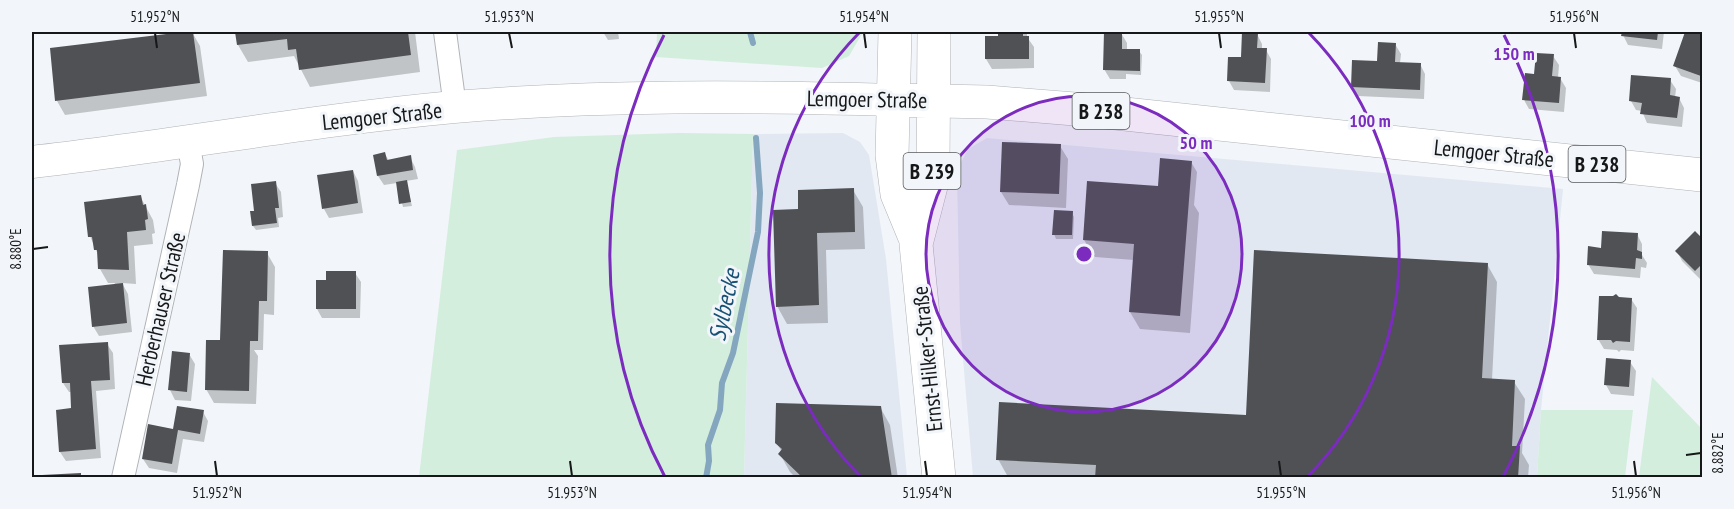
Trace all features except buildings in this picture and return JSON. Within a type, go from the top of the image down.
[{"type":"main road","name":"B 239","points":[[893,100],[895,32]]},
{"type":"main road","name":"B 239","points":[[934,32],[934,101]]},
{"type":"main road","name":"Lemgoer Straße","points":[[32,162],[348,119],[455,107],[562,101],[737,98],[987,102],[1087,110],[1702,175]]},
{"type":"main road","name":"Ernst-Hilker-Straße","points":[[893,100],[892,155],[897,194],[916,240],[939,477]]},
{"type":"main road","name":"Ernst-Hilker-Straße","points":[[916,240],[930,186],[934,101]]},
{"type":"street","points":[[445,32],[455,107]]},
{"type":"street","name":"Herberhauser Straße","points":[[123,477],[188,185],[192,164],[188,141]]},
{"type":"shaded area","points":[[843,133],[860,142],[869,155],[886,259],[907,477],[744,478],[753,134]]},
{"type":"shaded area","points":[[987,138],[1563,189],[1541,410],[1537,477],[973,477],[960,323],[957,179],[959,166],[968,149]]},
{"type":"green space","points":[[657,32],[863,32],[849,56],[822,68],[656,57]]},
{"type":"green space","points":[[679,133],[753,134],[744,477],[419,477],[457,150],[554,137]]},
{"type":"green space","points":[[1652,377],[1702,429],[1702,477],[1639,477]]},
{"type":"green space","points":[[1541,410],[1633,410],[1625,477],[1537,477]]},
{"type":"waterway","name":"Sylbecke","points":[[750,32],[753,43]]},
{"type":"waterway","name":"Sylbecke","points":[[706,478],[709,461],[708,445],[720,410],[722,383],[733,353],[758,232],[760,193],[756,138]]}]
